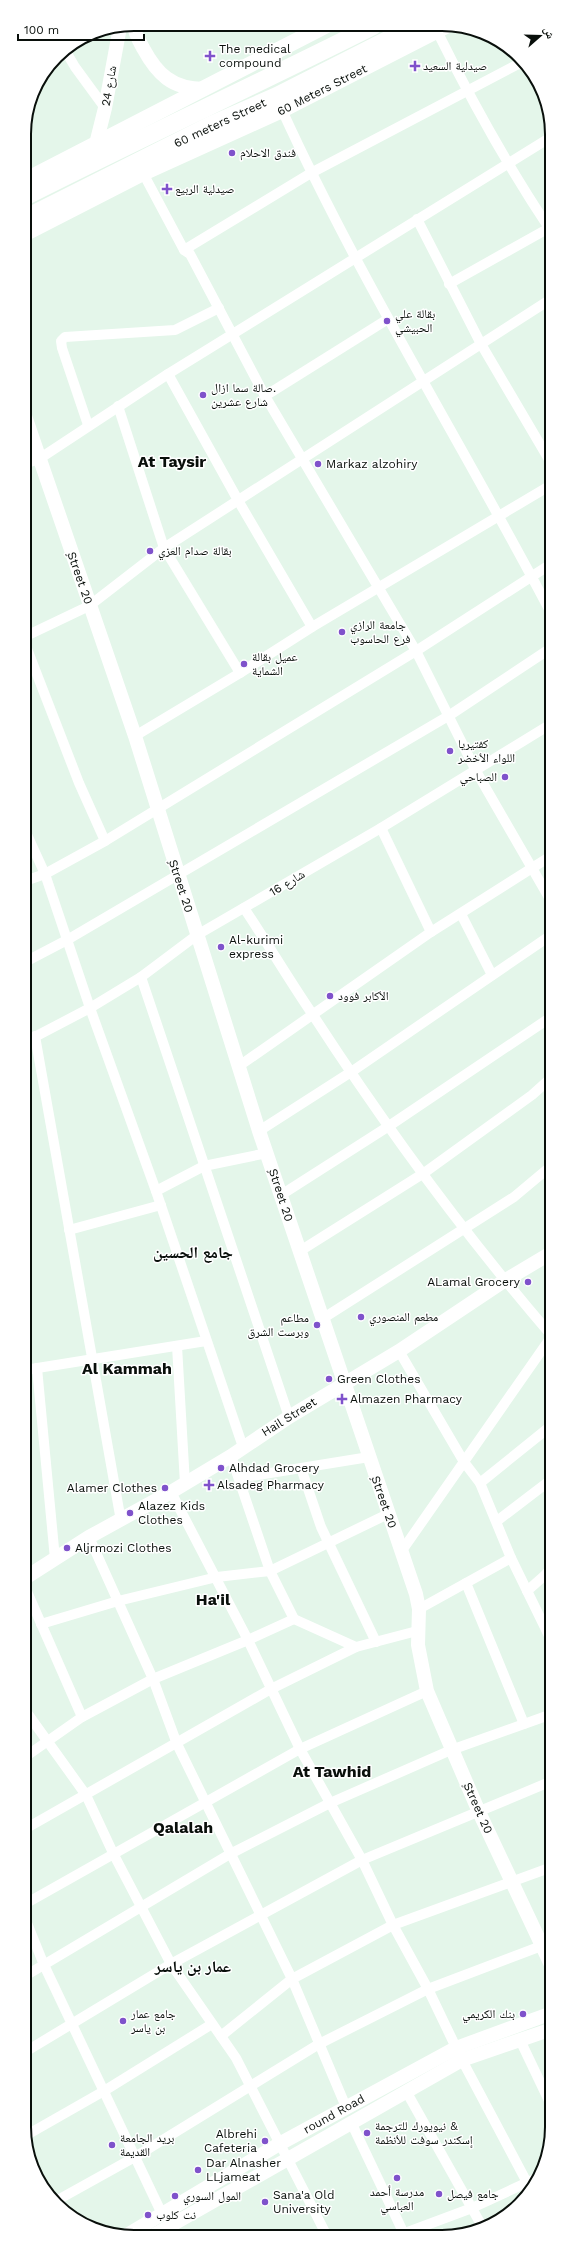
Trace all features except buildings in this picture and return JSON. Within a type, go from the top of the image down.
[{"type":"highway","name":"60 meters Street","points":[[31,193],[99,151],[262,82],[363,31]]},
{"type":"highway","name":"60 meters Street","points":[[31,217],[64,207],[209,126],[277,96],[405,31]]},
{"type":"main road","points":[[31,178],[99,151],[204,89],[315,31]]},
{"type":"main road","name":"60 Meters Street","points":[[31,229],[64,207],[144,173],[282,110],[435,31]]},
{"type":"street","points":[[136,31],[140,44],[155,68],[180,86],[189,89],[204,89]]},
{"type":"street","points":[[442,31],[467,92],[507,163],[545,222]]},
{"type":"street","name":"شارع 24","points":[[99,151],[105,108],[119,32]]},
{"type":"street","points":[[68,55],[75,67],[105,108]]},
{"type":"street","points":[[184,250],[311,173],[518,65]]},
{"type":"street","points":[[282,110],[311,173],[388,319],[425,382],[545,601]]},
{"type":"street","points":[[31,462],[39,459],[88,425],[168,374],[545,141]]},
{"type":"street","points":[[144,173],[184,250],[190,254],[265,396],[416,651],[450,715],[476,771],[545,890]]},
{"type":"street","points":[[417,219],[481,344],[545,453]]},
{"type":"street","points":[[449,284],[545,233]]},
{"type":"street","points":[[31,635],[89,606],[164,548],[239,502],[302,459],[425,382],[545,303]]},
{"type":"street","points":[[88,425],[62,348],[61,341],[65,337],[175,330],[219,308]]},
{"type":"street","points":[[265,396],[388,319]]},
{"type":"street","points":[[168,374],[239,502],[312,627]]},
{"type":"street","points":[[118,406],[164,548],[240,674]]},
{"type":"street","name":"ٍStreet 20","points":[[31,434],[135,736],[259,1131],[419,1609],[417,1631],[422,1675],[427,1692],[451,1750],[511,1882],[545,1942]]},
{"type":"street","points":[[135,736],[240,674],[312,627],[545,488]]},
{"type":"street","points":[[31,879],[44,874],[105,841],[416,651],[545,567]]},
{"type":"street","points":[[31,958],[67,940],[450,715],[545,652]]},
{"type":"street","points":[[31,659],[79,783],[105,841]]},
{"type":"street","name":"شارع 16","points":[[31,1038],[90,1008],[141,977],[197,935],[476,771],[545,728]]},
{"type":"street","points":[[380,828],[431,932]]},
{"type":"street","points":[[31,844],[44,874],[90,1008],[161,1205],[243,1447]]},
{"type":"street","points":[[239,1066],[313,1016],[431,932],[534,869],[545,861]]},
{"type":"street","points":[[244,908],[313,1016],[389,1126],[504,1280],[545,1328]]},
{"type":"street","points":[[461,914],[492,976]]},
{"type":"street","points":[[259,1131],[351,1072],[545,939]]},
{"type":"street","points":[[141,977],[289,1417]]},
{"type":"street","points":[[281,1195],[389,1126],[545,1020]]},
{"type":"street","points":[[35,1036],[121,1521]]},
{"type":"street","points":[[300,1252],[424,1174],[532,1095],[545,1083]]},
{"type":"street","points":[[156,1191],[204,1166],[267,1153]]},
{"type":"street","points":[[322,1318],[514,1197],[545,1171]]},
{"type":"street","points":[[69,1230],[161,1205]]},
{"type":"street","name":"Hail Street","points":[[31,1574],[89,1537],[121,1521],[231,1456],[289,1417],[399,1351],[504,1280],[545,1256]]},
{"type":"street","points":[[31,1369],[206,1341]]},
{"type":"street","points":[[177,1346],[185,1484]]},
{"type":"street","points":[[401,1552],[545,1346]]},
{"type":"street","points":[[399,1351],[464,1462],[480,1483],[511,1558],[545,1627]]},
{"type":"street","points":[[38,1368],[55,1559]]},
{"type":"street","points":[[480,1483],[545,1431]]},
{"type":"street","points":[[231,1456],[240,1478],[270,1571],[294,1619],[356,1647]]},
{"type":"street","points":[[240,1478],[369,1457]]},
{"type":"street","points":[[301,1468],[321,1527],[330,1542],[376,1642]]},
{"type":"street","points":[[497,1521],[545,1484]]},
{"type":"street","points":[[171,1492],[217,1577],[300,1749],[362,1860],[393,1925],[428,1989],[459,2054],[527,2185]]},
{"type":"street","points":[[41,1624],[118,1601],[217,1577],[270,1571],[388,1514]]},
{"type":"street","points":[[89,1537],[153,1679],[177,1744],[260,1917],[292,1979],[346,2107]]},
{"type":"street","points":[[419,1609],[511,1558]]},
{"type":"street","points":[[527,1590],[545,1573]]},
{"type":"street","points":[[466,1583],[524,1724]]},
{"type":"street","points":[[31,1601],[82,1717]]},
{"type":"street","points":[[31,1753],[82,1717],[153,1679],[248,1640],[294,1619]]},
{"type":"street","points":[[31,1826],[177,1744],[271,1689],[356,1647],[417,1631]]},
{"type":"street","points":[[31,1901],[300,1749],[427,1692]]},
{"type":"street","points":[[31,1973],[230,1854],[330,1803],[451,1750],[545,1716]]},
{"type":"street","points":[[31,1718],[86,1795],[114,1855],[171,1964],[221,2036],[250,2084],[324,2230]]},
{"type":"street","points":[[31,2048],[171,1964],[260,1917],[362,1860],[545,1784]]},
{"type":"street","points":[[221,2036],[292,1979],[393,1925],[545,1870]]},
{"type":"street","points":[[31,1933],[44,1965],[162,2214]]},
{"type":"street","points":[[60,2198],[135,2156],[250,2084],[319,2044],[428,1989],[545,1944]]},
{"type":"street","name":"round Road","points":[[135,2230],[281,2143],[346,2107],[459,2054],[545,2016]]},
{"type":"street","points":[[31,2132],[104,2091],[212,2024]]},
{"type":"street","name":"round Road","points":[[163,2230],[406,2091],[459,2054],[520,2040],[545,2031]]},
{"type":"street","points":[[520,2040],[545,2092]]},
{"type":"street","points":[[406,2091],[480,2223]]},
{"type":"street","points":[[351,2122],[400,2230]]},
{"type":"street","points":[[415,2230],[526,2187]]},
{"type":"place","name":"The medical compound","points":[[210,56]]},
{"type":"place","name":"صيدلية السعيد","points":[[415,66]]},
{"type":"place","name":"فندق الاحلام","points":[[232,153]]},
{"type":"place","name":"صيدلية الربيع","points":[[167,189]]},
{"type":"place","name":"بقالة علي الحبيشي","points":[[387,321]]},
{"type":"place","name":"صالة سما ازال. شارع عشرين","points":[[203,395]]},
{"type":"place","name":"Markaz alzohiry","points":[[318,464]]},
{"type":"place","name":"بقالة صدام العزي","points":[[150,551]]},
{"type":"place","name":"جامعة الرازي فرع الحاسوب","points":[[342,632]]},
{"type":"place","name":"عميل بقالة الشماية","points":[[244,664]]},
{"type":"place","name":"كفتيريا اللواء الأخضر","points":[[450,751]]},
{"type":"place","name":"الصباحي","points":[[505,777]]},
{"type":"place","name":"Al-kurimi express","points":[[221,947]]},
{"type":"place","name":"الأكابر فوود","points":[[330,996]]},
{"type":"place","name":"ALamal Grocery","points":[[528,1282]]},
{"type":"place","name":"مطعم المنصوري","points":[[361,1317]]},
{"type":"place","name":"مطاعم وبرست الشرق","points":[[317,1325]]},
{"type":"place","name":"Green Clothes","points":[[329,1379]]},
{"type":"place","name":"Almazen Pharmacy","points":[[342,1399]]},
{"type":"place","name":"Alhdad Grocery","points":[[221,1468]]},
{"type":"place","name":"Alsadeg Pharmacy","points":[[209,1485]]},
{"type":"place","name":"Alamer Clothes","points":[[165,1488]]},
{"type":"place","name":"Alazez Kids Clothes","points":[[130,1513]]},
{"type":"place","name":"Aljrmozi Clothes","points":[[67,1548]]},
{"type":"place","name":"بنك الكريمي","points":[[523,2014]]},
{"type":"place","name":"جامع عمار بن ياسر","points":[[123,2021]]},
{"type":"place","name":"نيويورك للترجمة & إسكندر سوفت للأنظمة","points":[[367,2133]]},
{"type":"place","name":"Albrehi Cafeteria","points":[[265,2141]]},
{"type":"place","name":"بريد الجامعة القديمة","points":[[112,2145]]},
{"type":"place","name":"Dar Alnasher LLjameat","points":[[198,2170]]},
{"type":"place","name":"مدرسة أحمد العباسي","points":[[397,2178]]},
{"type":"place","name":"جامع فيصل","points":[[439,2194]]},
{"type":"place","name":"المول السوري","points":[[175,2196]]},
{"type":"place","name":"Sana'a Old University","points":[[265,2202]]},
{"type":"place","name":"نت كلوب","points":[[148,2215]]},
{"type":"district","name":"At Taysir","points":[[172,461]]},
{"type":"district","name":"جامع الحسين","points":[[193,1252]]},
{"type":"district","name":"Al Kammah","points":[[127,1368]]},
{"type":"district","name":"Ha'il","points":[[213,1599]]},
{"type":"district","name":"At Tawhid","points":[[332,1771]]},
{"type":"district","name":"Qalalah","points":[[183,1827]]},
{"type":"district","name":"عمار بن ياسر","points":[[193,1966]]}]
